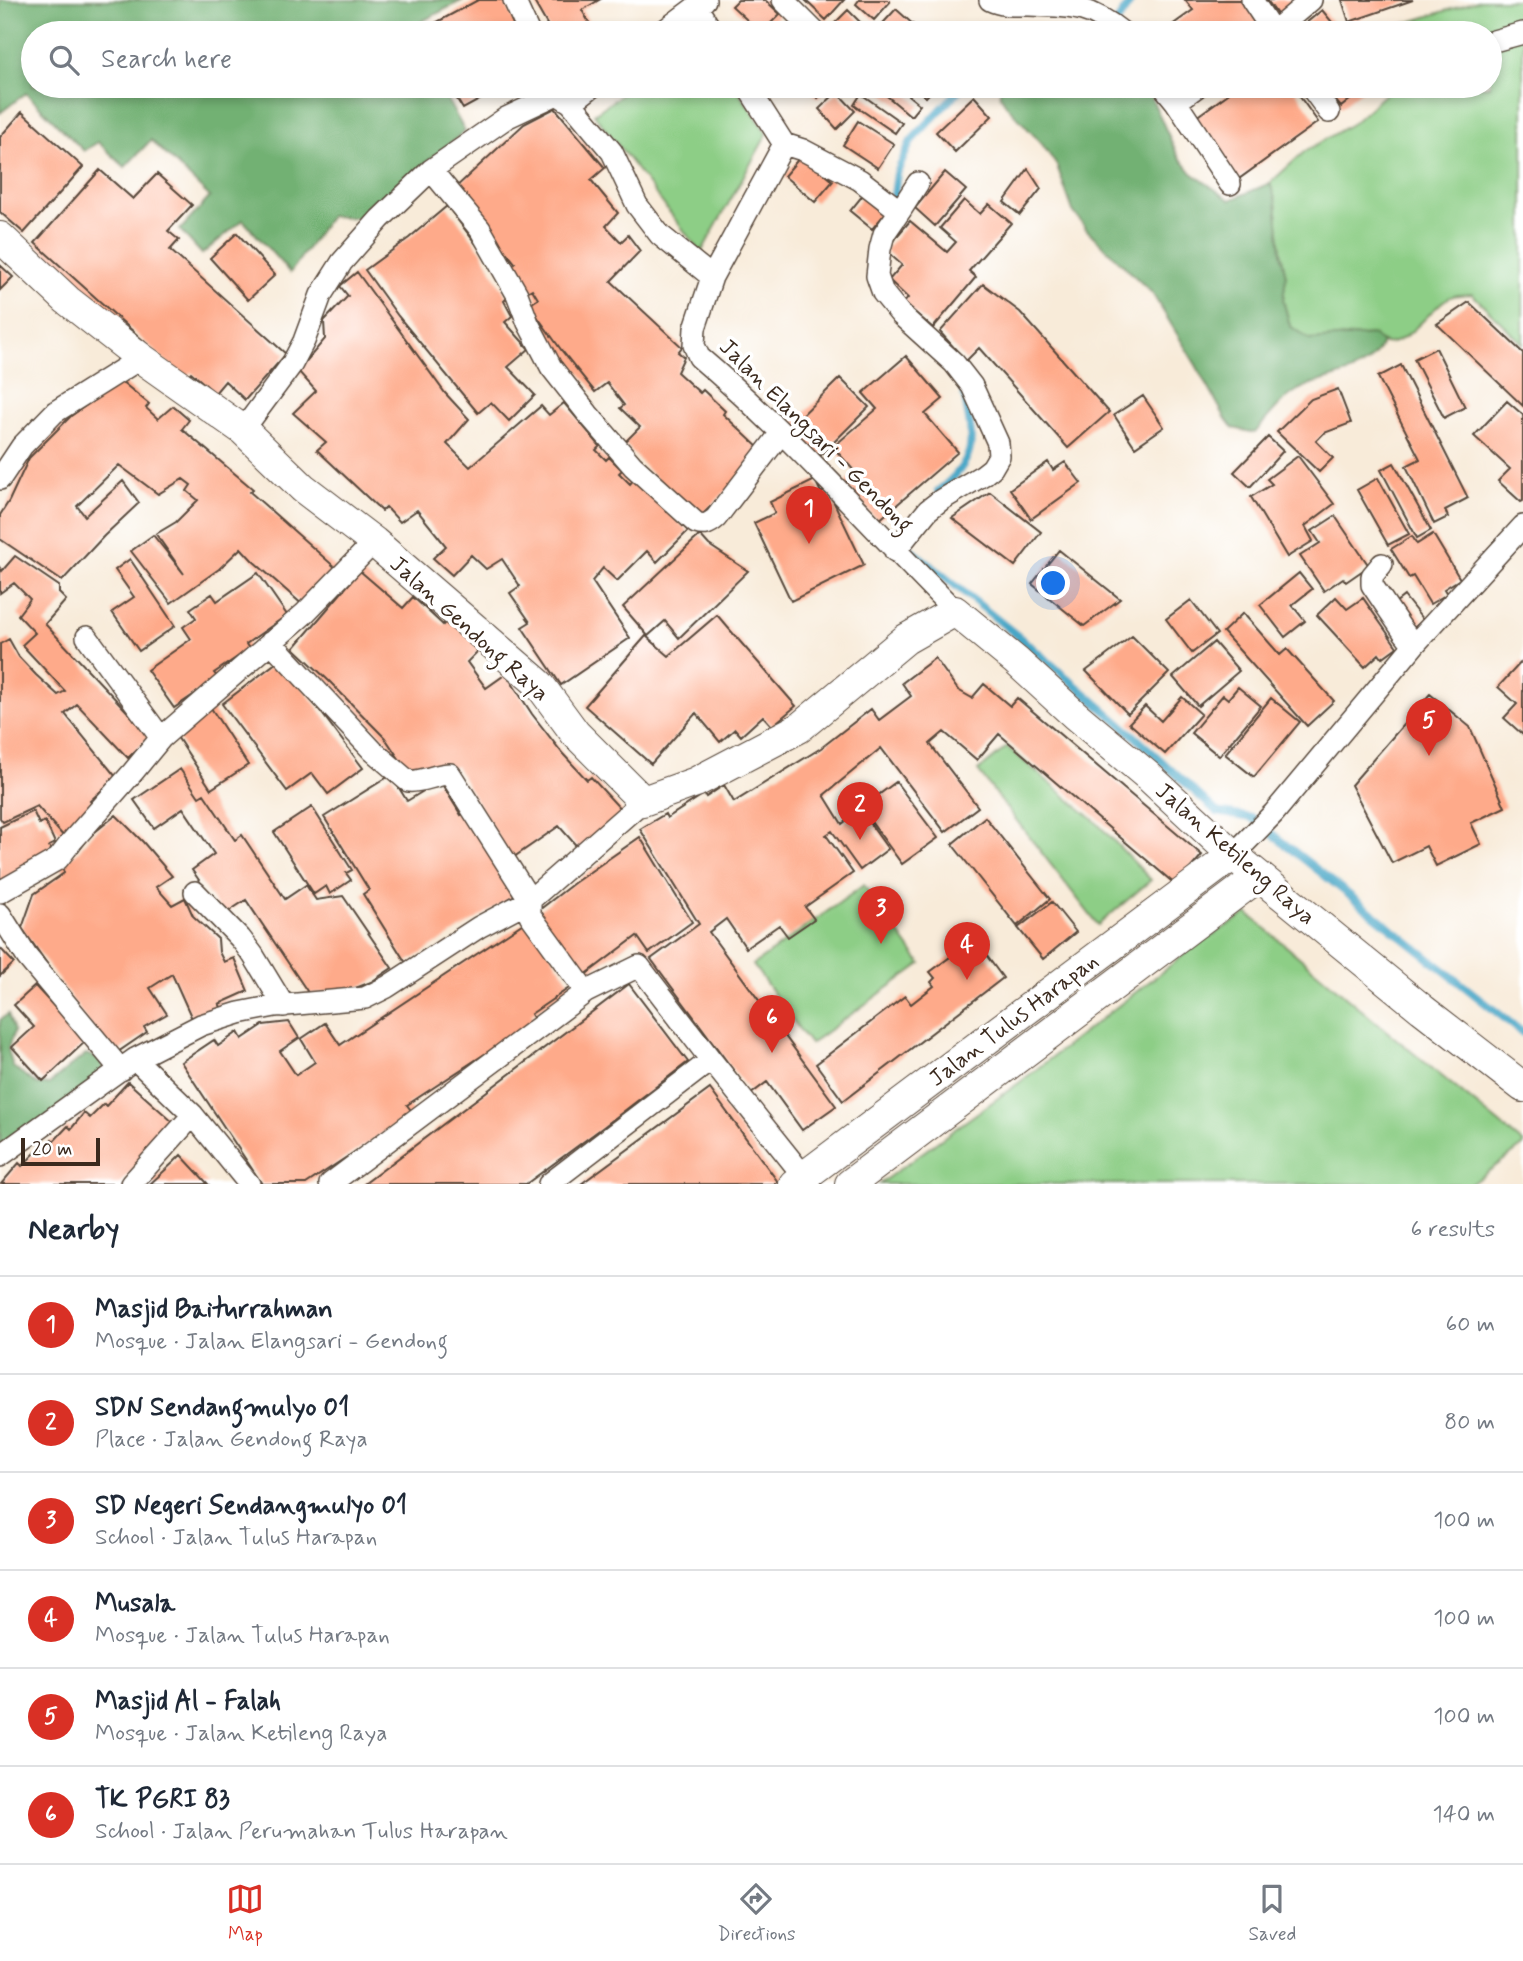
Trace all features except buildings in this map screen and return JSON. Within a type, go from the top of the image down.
[{"type":"main road","name":"Jalan Gendong Raya","points":[[0,237],[67,300],[141,358],[243,430],[303,488],[373,542],[539,684],[575,733],[643,801]]},
{"type":"main road","points":[[643,801],[696,782],[799,728],[906,639],[955,611]]},
{"type":"main road","name":"Jalan Ketileng Raya","points":[[955,611],[1148,776],[1240,848],[1259,876],[1422,1009],[1523,1087]]},
{"type":"main road","name":"Jalan Tulus Harapan","points":[[803,1181],[1240,848]]},
{"type":"main road","name":"Jalan Tulus Harapan","points":[[850,1184],[1259,876]]},
{"type":"street","points":[[514,0],[524,21]]},
{"type":"street","points":[[783,0],[804,21]]},
{"type":"street","points":[[990,0],[1002,5],[1069,6],[1093,13],[1108,21]]},
{"type":"street","points":[[1252,0],[1265,21]]},
{"type":"street","points":[[1287,21],[1311,0]]},
{"type":"street","points":[[677,21],[700,3],[708,21]]},
{"type":"street","points":[[1502,39],[1523,33]]},
{"type":"street","points":[[243,430],[292,364],[304,341],[321,295],[342,262],[380,219],[431,170],[506,118],[551,98]]},
{"type":"street","points":[[564,98],[612,152],[637,205],[660,234],[712,277]]},
{"type":"street","points":[[755,98],[784,144],[803,150],[860,180],[894,207]]},
{"type":"street","points":[[1173,98],[1230,184]]},
{"type":"street","points":[[1319,98],[1329,112]]},
{"type":"street","name":"Jalan Elangsari - Gendong","points":[[784,144],[712,277],[695,328],[694,345],[699,357],[900,545],[955,611]]},
{"type":"street","points":[[431,170],[480,229],[517,294],[528,323],[551,367],[633,466],[696,523],[703,525],[716,518],[781,433]]},
{"type":"street","points":[[900,545],[928,510],[983,475],[992,468],[999,456],[998,443],[972,386],[954,363],[901,315],[883,293],[877,276],[880,249],[894,207],[918,183]]},
{"type":"street","points":[[0,479],[22,446],[55,412],[141,358]]},
{"type":"street","points":[[1240,848],[1275,813],[1414,645],[1523,526]]},
{"type":"street","points":[[0,892],[58,859],[161,737],[304,614],[373,542]]},
{"type":"street","points":[[1382,564],[1372,576],[1372,585],[1414,645]]},
{"type":"street","points":[[87,637],[161,737]]},
{"type":"street","points":[[271,642],[373,751],[408,781],[412,783],[430,776],[450,774],[530,900],[530,915],[586,992]]},
{"type":"street","points":[[0,1156],[128,1065],[201,1024],[239,1013],[365,998],[387,988],[479,928],[530,900],[643,801]]},
{"type":"street","points":[[195,892],[246,946],[284,1006]]},
{"type":"street","points":[[0,914],[27,957],[128,1065],[193,1115],[249,1184]]},
{"type":"street","points":[[330,1184],[586,992],[639,966],[803,1181]]},
{"type":"street","points":[[549,1184],[710,1060]]},
{"type":"street","points":[[131,1184],[193,1115]]},
{"type":"green space","points":[[0,0],[463,0],[422,21],[21,21],[21,97],[0,113]]},
{"type":"green space","points":[[1480,0],[1523,0],[1523,344],[1472,294],[1448,298],[1407,335],[1390,343],[1382,342],[1373,335],[1310,340],[1290,326],[1283,300],[1286,277],[1276,202],[1270,183],[1304,152],[1353,123],[1380,98],[1502,98],[1502,21],[1413,21]]},
{"type":"green space","points":[[31,98],[446,98],[465,131],[358,218],[330,216],[290,273],[243,220],[202,254],[180,230],[210,197],[151,140],[125,167],[98,142],[84,151]]},
{"type":"green space","points":[[617,98],[743,98],[767,134],[701,253],[594,114]]},
{"type":"green space","points":[[1002,98],[1151,98],[1177,154],[1192,173],[1230,200],[1270,183],[1276,202],[1286,277],[1283,300],[1290,326],[1310,340],[1373,335],[1382,343],[1375,355],[1345,374],[1298,390],[1269,415],[1255,433],[1233,428],[1152,293],[1087,230],[1073,211],[1057,166],[1042,144]]},
{"type":"green space","points":[[1007,747],[1095,821],[1151,880],[1098,925],[978,771]]},
{"type":"green space","points":[[864,885],[921,964],[810,1044],[753,965]]},
{"type":"green space","points":[[1247,913],[1523,1143],[1523,1146],[1471,1184],[879,1184],[1020,1082],[1190,950]]},
{"type":"green space","points":[[8,1014],[14,1031],[8,1049],[13,1067],[38,1085],[49,1084],[86,1054],[101,1060],[106,1078],[0,1159],[0,1020]]},
{"type":"waterway","points":[[1117,21],[1132,0]]},
{"type":"waterway","points":[[893,203],[897,173],[911,141],[952,98]]},
{"type":"waterway","points":[[938,491],[952,479],[968,456],[971,432],[961,385]]},
{"type":"waterway","points":[[903,543],[1029,645],[1217,812],[1252,818],[1523,1033]]},
{"type":"place","name":"Masjid Baiturrahman","points":[[809,544]]},
{"type":"place","name":"Masjid Al - Falah","points":[[1429,756]]},
{"type":"place","name":"SDN Sendangmulyo 01","points":[[860,840]]},
{"type":"place","name":"SD Negeri Sendangmulyo 01","points":[[881,944]]},
{"type":"place","name":"Musala","points":[[967,980]]},
{"type":"place","name":"TK PGRI 83","points":[[772,1053]]}]
